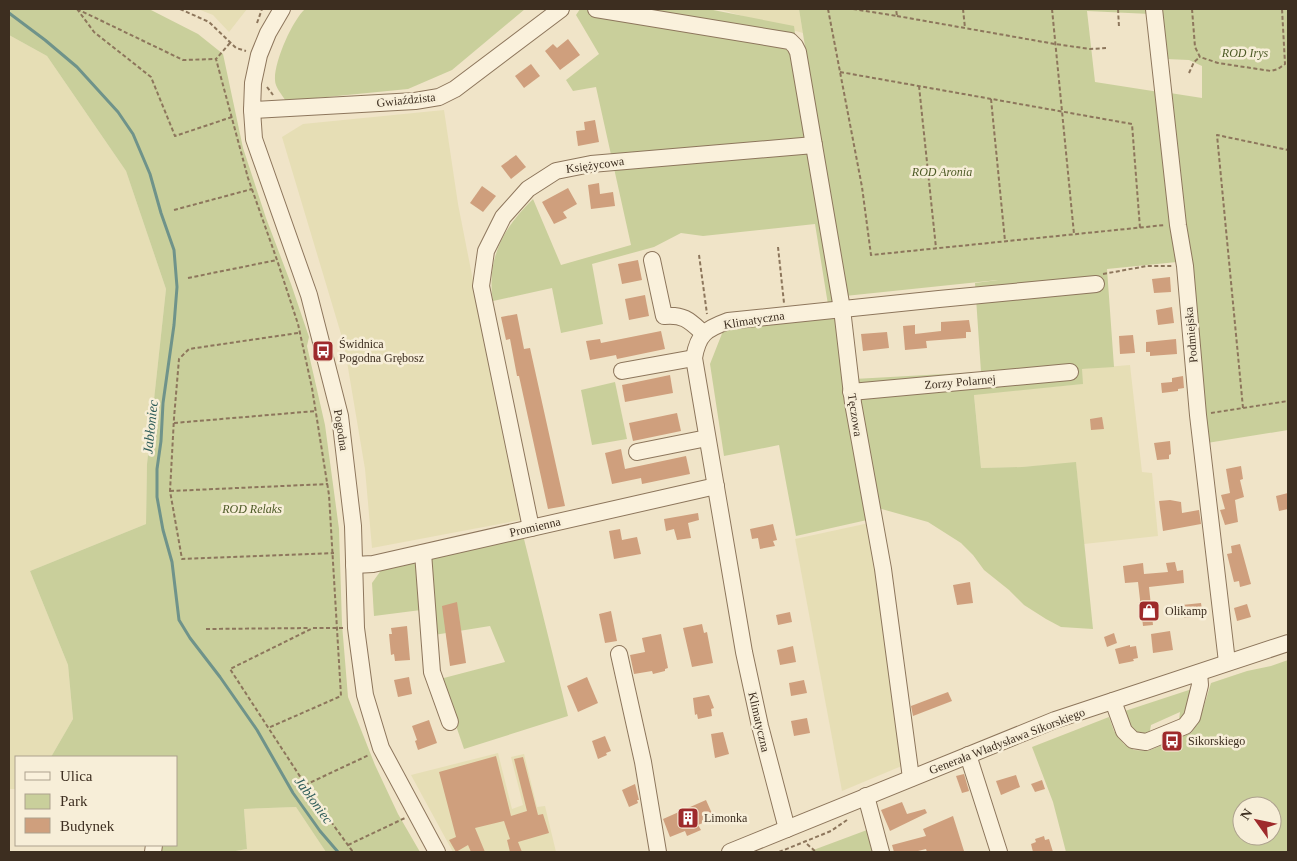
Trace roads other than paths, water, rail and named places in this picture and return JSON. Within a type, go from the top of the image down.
[{"type":"street","name":"Pogodna","points":[[282,9],[268,33],[259,55],[252,110],[254,139],[309,295],[340,416],[353,526],[356,628],[365,695],[381,748],[437,852]]},
{"type":"street","name":"Gwiaździsta","points":[[252,110],[416,101],[439,97],[455,89],[561,9]]},
{"type":"street","name":"Tęczowa","points":[[596,9],[790,41],[798,52],[842,309],[851,392],[882,569],[911,774]]},
{"type":"street","name":"Podmiejska","points":[[1154,9],[1178,225],[1185,266],[1198,415],[1227,662]]},
{"type":"street","name":"Księżycowa","points":[[531,528],[481,286],[486,251],[503,217],[528,189],[556,171],[591,164],[814,144]]},
{"type":"street","points":[[652,260],[664,316],[675,315],[707,331]]},
{"type":"street","name":"Klimatyczna","points":[[788,829],[760,726],[744,652],[694,358],[696,344],[707,331],[728,322],[1096,284]]},
{"type":"street","points":[[622,371],[684,358],[694,358]]},
{"type":"street","name":"Zorzy Polarnej","points":[[851,392],[1070,372]]},
{"type":"street","points":[[638,452],[707,438]]},
{"type":"street","name":"Promienna","points":[[354,565],[373,564],[716,486]]},
{"type":"street","points":[[422,553],[432,672],[450,722]]},
{"type":"street","name":"Generała Władysława Sikorskiego","points":[[730,852],[867,801],[911,774],[968,755],[1055,720],[1288,643]]},
{"type":"street","points":[[619,654],[643,762],[658,852]]},
{"type":"street","points":[[1113,701],[1124,730],[1133,740],[1146,742],[1185,726],[1192,717],[1200,685],[1199,673]]},
{"type":"street","points":[[968,755],[999,852]]},
{"type":"street","points":[[867,801],[881,852]]},
{"type":"waterway","name":"Jabłoniec","points":[[9,13],[77,67],[118,112],[133,134],[150,174],[174,250],[177,287],[174,325],[163,403],[157,469],[157,497],[163,530],[172,562],[179,620],[257,730],[293,793],[320,831],[338,852]]},
{"type":"place","name":"Świdnica Pogodna Grębosz","points":[[323,351]]},
{"type":"place","name":"Olikamp","points":[[1149,611]]},
{"type":"place","name":"Sikorskiego","points":[[1172,741]]},
{"type":"place","name":"Limonka","points":[[688,818]]},
{"type":"park label","name":"ROD Irys","points":[[1245,53]]},
{"type":"park label","name":"ROD Aronia","points":[[942,172]]},
{"type":"park label","name":"ROD Relaks","points":[[252,509]]}]
